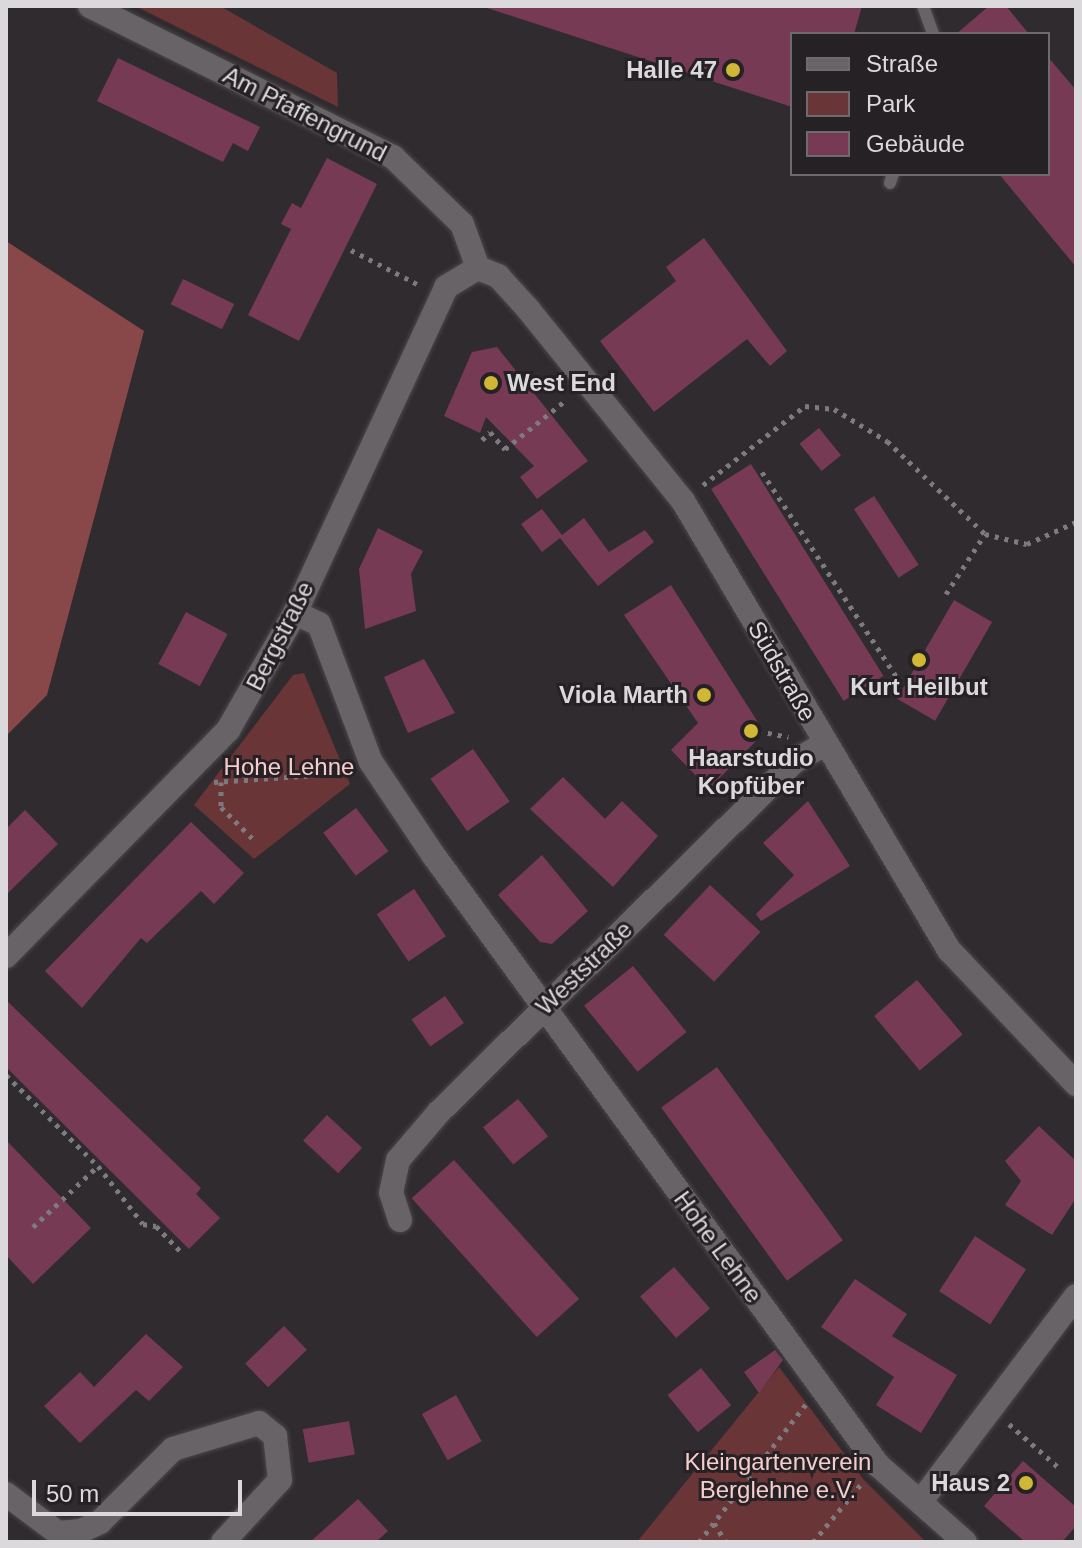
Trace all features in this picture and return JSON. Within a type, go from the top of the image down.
[{"type":"street","name":"Am Pfaffengrund","points":[[90,6],[393,157],[462,224],[478,268]]},
{"type":"street","name":"Südstraße","points":[[478,268],[498,276],[528,309],[683,501],[824,744],[949,950],[1076,1084]]},
{"type":"street","name":"Bergstraße","points":[[6,956],[228,730],[295,613],[446,287],[478,268]]},
{"type":"street","name":"Hohe Lehne","points":[[295,613],[319,624],[379,774],[878,1465],[965,1542]]},
{"type":"street","name":"Weststraße","points":[[400,1220],[391,1193],[398,1160],[548,1005],[795,761],[824,744]]},
{"type":"street","points":[[921,1501],[993,1410],[1076,1296]]},
{"type":"street","points":[[6,1494],[58,1533],[81,1531],[100,1522],[173,1449],[259,1423],[275,1436],[280,1480],[223,1542]]},
{"type":"lane","points":[[923,6],[932,32]]},
{"type":"path","points":[[351,250],[423,288]]},
{"type":"path","points":[[482,440],[490,432],[505,449],[566,400]]},
{"type":"path","points":[[683,501],[784,417],[805,406],[834,409],[887,441],[985,534],[1027,544],[1076,522]]},
{"type":"path","points":[[762,472],[898,679]]},
{"type":"path","points":[[946,594],[985,534]]},
{"type":"path","points":[[758,731],[793,737]]},
{"type":"path","points":[[201,782],[353,772]]},
{"type":"path","points":[[221,782],[221,807],[254,840]]},
{"type":"path","points":[[6,1075],[98,1166],[143,1224],[156,1226],[182,1253]]},
{"type":"path","points":[[33,1227],[98,1166]]},
{"type":"path","points":[[699,1542],[807,1404]]},
{"type":"path","points":[[993,1410],[1059,1468]]},
{"type":"path","points":[[813,1542],[864,1480]]},
{"type":"path","points":[[714,1523],[726,1542]]},
{"type":"green space","points":[[135,6],[220,6],[337,73],[338,107]]},
{"type":"green space","name":"Hohe Lehne","points":[[304,673],[350,784],[254,859],[194,805],[293,675]]},
{"type":"green space","name":"Kleingartenverein Berglehne e.V.","points":[[779,1367],[864,1480],[926,1542],[637,1542]]},
{"type":"shaded area","points":[[6,241],[144,331],[47,695],[6,736]]},
{"type":"building","name":"Halle 47","points":[[481,6],[862,6],[855,32],[790,32],[790,106]]},
{"type":"building","points":[[989,6],[1006,6],[1027,32],[958,32]]},
{"type":"building","points":[[118,58],[260,127],[248,151],[233,143],[223,162],[97,101]]},
{"type":"building","points":[[1050,59],[1076,90],[1076,267],[1001,176],[1050,176]]},
{"type":"building","points":[[327,158],[377,184],[299,341],[248,315],[291,229],[281,224],[292,203],[301,208]]},
{"type":"building","points":[[704,238],[787,351],[770,366],[747,339],[654,412],[600,341],[676,281],[666,267]]},
{"type":"building","points":[[183,279],[234,304],[222,329],[171,304]]},
{"type":"building","name":"West End","points":[[497,347],[588,461],[537,499],[520,477],[534,466],[486,417],[480,433],[444,416],[472,352]]},
{"type":"building","points":[[819,428],[841,455],[822,471],[800,444]]},
{"type":"building","points":[[751,464],[883,676],[844,701],[711,489]]},
{"type":"building","points":[[874,496],[919,565],[899,578],[854,509]]},
{"type":"building","points":[[542,509],[562,535],[584,518],[609,552],[645,530],[654,542],[598,586],[560,538],[542,552],[521,524]]},
{"type":"building","points":[[378,528],[423,551],[411,574],[416,611],[365,629],[359,569]]},
{"type":"building","points":[[671,585],[759,724],[758,739],[709,789],[671,750],[698,723],[624,615]]},
{"type":"building","points":[[954,600],[992,622],[935,721],[897,699]]},
{"type":"building","points":[[186,612],[227,634],[200,686],[158,664]]},
{"type":"building","points":[[424,659],[455,713],[408,733],[384,677]]},
{"type":"building","points":[[473,749],[510,801],[467,831],[430,779]]},
{"type":"building","points":[[563,777],[605,819],[622,801],[658,836],[613,887],[530,809]]},
{"type":"building","points":[[808,801],[850,866],[761,921],[756,914],[794,875],[763,843]]},
{"type":"building","points":[[356,808],[388,851],[356,876],[323,833]]},
{"type":"building","points":[[25,810],[58,844],[6,895],[6,829]]},
{"type":"building","points":[[191,822],[244,873],[214,904],[201,891],[147,943],[141,938],[82,1008],[45,971]]},
{"type":"building","points":[[542,855],[588,911],[552,944],[540,942],[498,895]]},
{"type":"building","points":[[710,885],[760,932],[714,982],[664,935]]},
{"type":"building","points":[[414,889],[446,936],[409,961],[377,914]]},
{"type":"building","points":[[633,966],[686,1032],[638,1072],[584,1006]]},
{"type":"building","points":[[917,980],[963,1034],[920,1070],[874,1016]]},
{"type":"building","points":[[445,996],[464,1023],[430,1047],[411,1020]]},
{"type":"building","points":[[6,1000],[201,1188],[196,1194],[220,1218],[189,1249],[6,1067]]},
{"type":"building","points":[[717,1067],[843,1240],[787,1281],[661,1108]]},
{"type":"building","points":[[518,1099],[548,1136],[513,1165],[483,1127]]},
{"type":"building","points":[[327,1115],[362,1148],[338,1173],[303,1141]]},
{"type":"building","points":[[1039,1126],[1076,1161],[1076,1198],[1052,1235],[1005,1205],[1021,1181],[1005,1161]]},
{"type":"building","points":[[6,1140],[91,1228],[33,1284],[6,1255]]},
{"type":"building","points":[[454,1160],[579,1299],[537,1337],[412,1198]]},
{"type":"building","points":[[975,1236],[1026,1269],[990,1325],[939,1291]]},
{"type":"building","points":[[674,1267],[710,1309],[676,1338],[640,1297]]},
{"type":"building","points":[[855,1279],[907,1314],[892,1336],[957,1375],[921,1433],[876,1405],[894,1377],[821,1327]]},
{"type":"building","points":[[284,1326],[307,1350],[268,1387],[245,1364]]},
{"type":"building","points":[[146,1334],[183,1367],[149,1401],[136,1390],[80,1443],[44,1406],[80,1372],[94,1387]]},
{"type":"building","points":[[775,1350],[783,1360],[759,1393],[744,1372]]},
{"type":"building","points":[[701,1368],[731,1405],[698,1432],[668,1395]]},
{"type":"building","points":[[456,1395],[482,1441],[448,1460],[422,1414]]},
{"type":"building","points":[[349,1421],[355,1454],[309,1463],[303,1429]]},
{"type":"building","name":"Haus 2","points":[[1023,1461],[1076,1507],[1076,1526],[1062,1542],[1025,1542],[984,1506]]},
{"type":"building","points":[[358,1499],[388,1531],[376,1542],[310,1542]]},
{"type":"place","name":"Halle 47","points":[[733,70]]},
{"type":"place","name":"West End","points":[[491,383]]},
{"type":"place","name":"Kurt Heilbut","points":[[919,660]]},
{"type":"place","name":"Viola Marth","points":[[704,695]]},
{"type":"place","name":"Haarstudio Kopfüber","points":[[751,731]]},
{"type":"place","name":"Haus 2","points":[[1026,1483]]}]
